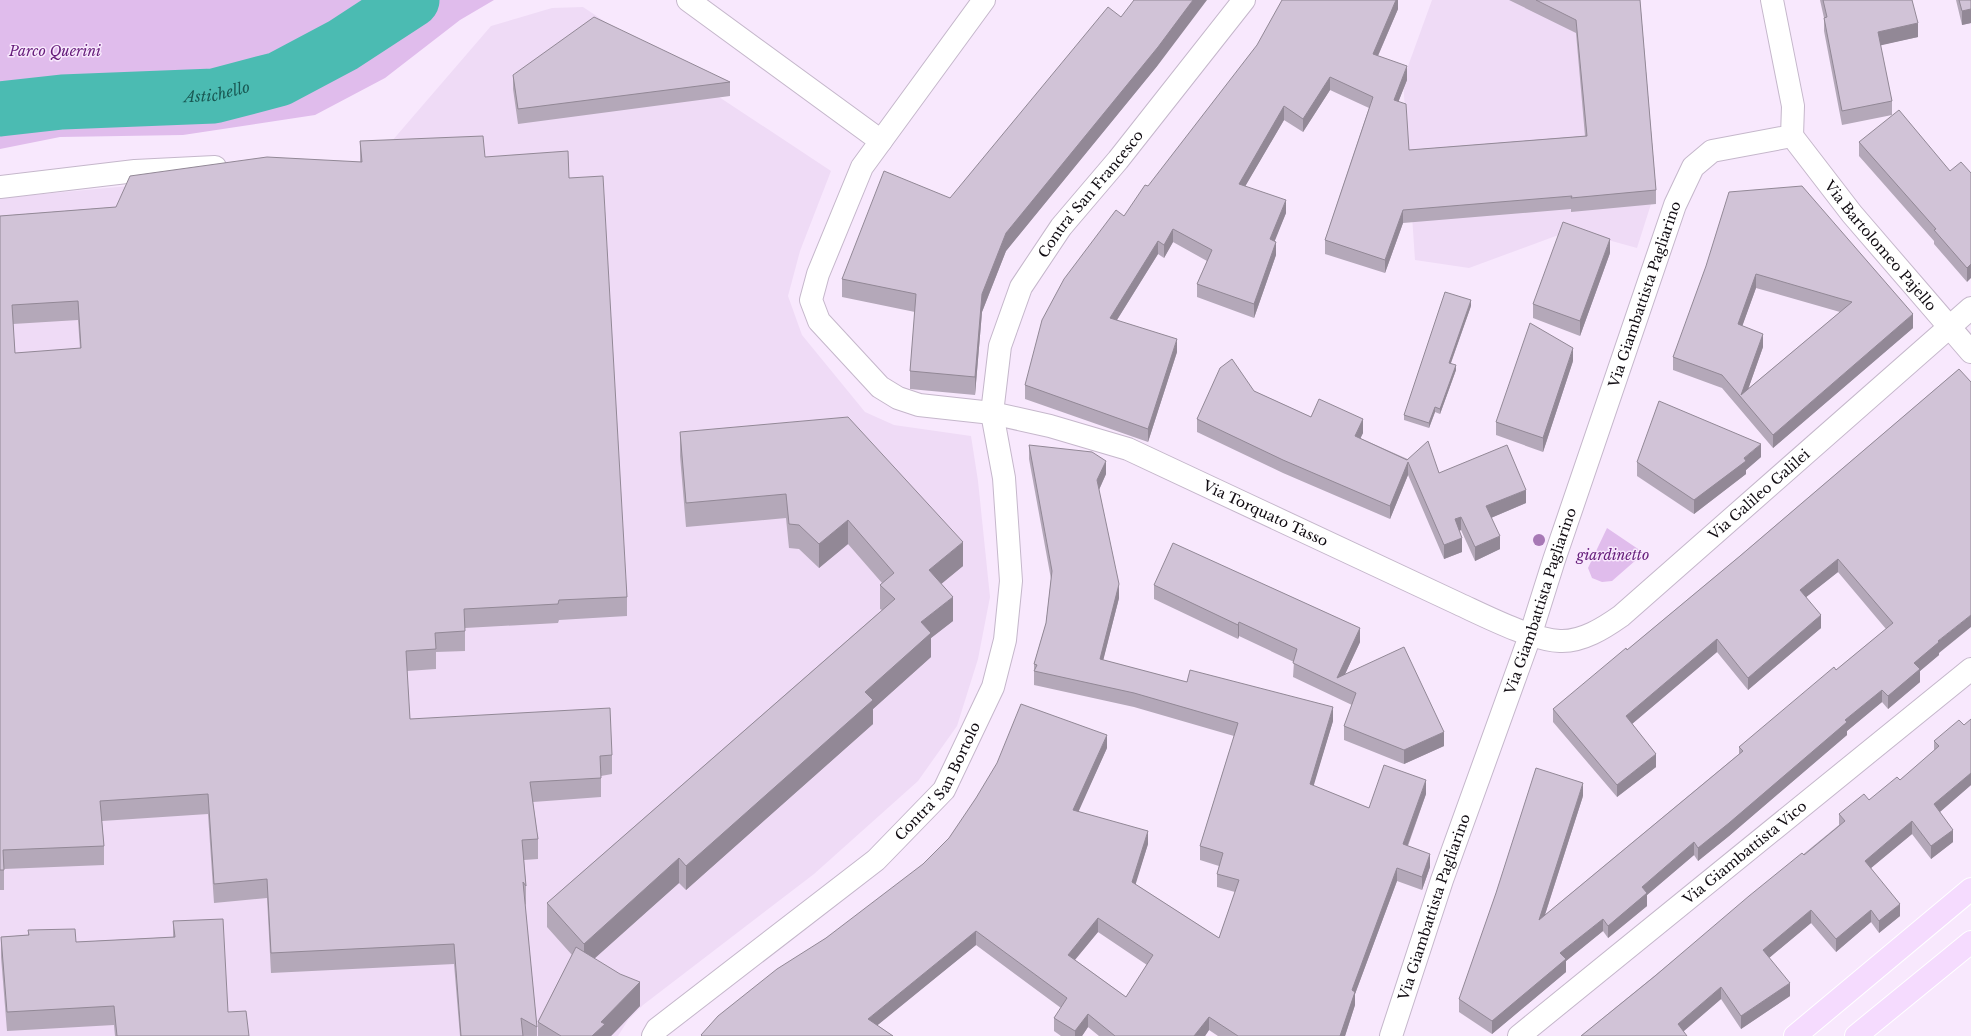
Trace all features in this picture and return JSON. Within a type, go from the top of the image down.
[{"type":"main road","points":[[1795,1036],[1971,889]]},
{"type":"main road","points":[[1856,1036],[1971,942]]},
{"type":"street","points":[[688,0],[881,141]]},
{"type":"street","name":"Via Torquato Tasso","points":[[984,0],[862,167],[818,274],[811,300],[819,321],[880,387],[898,398],[919,405],[992,413],[1050,426],[1128,449],[1459,604],[1503,624],[1531,633]]},
{"type":"street","name":"Contra' San Francesco","points":[[992,413],[1000,346],[1021,287],[1061,227],[1123,154],[1244,0]]},
{"type":"street","points":[[1772,0],[1794,106],[1792,136]]},
{"type":"street","name":"Via Giambattista Pagliarino","points":[[1391,1036],[1442,880],[1531,633],[1554,560],[1675,205],[1693,167],[1712,151],[1792,136]]},
{"type":"street","name":"Via Bartolomeo Pajello","points":[[1792,136],[1852,214],[1971,352]]},
{"type":"street","points":[[0,186],[135,171],[238,165]]},
{"type":"street","name":"Via Galileo Galilei","points":[[1531,633],[1561,641],[1574,639],[1601,630],[1621,616],[1971,308]]},
{"type":"street","name":"Contra' San Bortolo","points":[[653,1036],[657,1029],[876,860],[944,790],[993,687],[1005,640],[1011,581],[1004,478],[992,413]]},
{"type":"street","name":"Via Giambattista Vico","points":[[1519,1036],[1971,669]]},
{"type":"shaded area","points":[[1432,0],[1639,0],[1656,204],[1651,204],[1637,248],[1572,230],[1469,268],[1415,260],[1403,80]]},
{"type":"shaded area","points":[[583,7],[831,171],[800,251],[788,296],[802,335],[865,412],[894,425],[971,436],[978,481],[990,597],[978,659],[957,726],[918,781],[814,874],[643,1005],[628,1020],[618,1036],[0,1036],[0,198],[373,163],[491,26],[552,8]]},
{"type":"green space","name":"Parco Querini","points":[[0,0],[494,0],[460,20],[385,78],[315,115],[183,135],[60,137],[0,149]]},
{"type":"green space","name":"giardinetto","points":[[1607,528],[1644,553],[1612,581],[1602,582],[1592,578],[1588,568]]},
{"type":"building","points":[[1134,0],[1193,0],[1158,47],[1006,233],[982,294],[975,377],[910,371],[916,294],[842,279],[884,171],[950,198],[1108,7],[1121,17]]},
{"type":"building","points":[[1282,0],[1396,0],[1373,54],[1407,66],[1394,100],[1406,104],[1409,150],[1587,136],[1576,20],[1536,0],[1640,0],[1656,190],[1571,198],[1572,196],[1403,210],[1385,260],[1325,240],[1373,97],[1330,77],[1303,119],[1284,106],[1239,184],[1286,200],[1270,239],[1276,242],[1254,304],[1197,284],[1212,250],[1173,229],[1164,245],[1158,241],[1110,318],[1177,339],[1148,429],[1025,385],[1042,320],[1064,279],[1116,210],[1124,216],[1145,185],[1148,186],[1257,45]]},
{"type":"building","points":[[1823,0],[1912,0],[1918,23],[1878,32],[1892,101],[1842,111],[1824,18],[1827,17]]},
{"type":"building","points":[[1959,0],[1971,0],[1971,9],[1962,11]]},
{"type":"building","points":[[594,17],[730,82],[518,109],[513,75]]},
{"type":"building","points":[[1899,110],[1950,171],[1961,162],[1971,173],[1971,264],[1967,268],[1934,230],[1936,229],[1859,142]]},
{"type":"building","points":[[483,136],[485,157],[568,151],[569,178],[603,176],[627,597],[559,600],[558,604],[464,609],[465,631],[435,633],[436,649],[406,651],[410,719],[610,708],[612,755],[600,756],[601,778],[530,782],[538,839],[522,840],[526,886],[523,882],[537,1027],[521,1018],[523,1036],[461,1036],[454,944],[271,953],[267,879],[214,884],[208,794],[100,801],[104,846],[3,850],[4,870],[0,870],[0,216],[116,207],[130,176],[267,157],[362,162],[360,141]],"holes":[[[78,301],[81,348],[15,353],[12,305]]]},
{"type":"building","points":[[1802,186],[1913,314],[1773,435],[1722,375],[1673,357],[1706,266],[1729,192]],"holes":[[[1756,274],[1852,302],[1741,395],[1763,334],[1738,324]]]},
{"type":"building","points":[[1563,222],[1610,239],[1580,321],[1533,304]]},
{"type":"building","points":[[1445,292],[1471,300],[1449,363],[1456,365],[1440,409],[1435,407],[1429,423],[1404,415]]},
{"type":"building","points":[[1530,323],[1573,348],[1543,438],[1496,422]]},
{"type":"building","points":[[1232,359],[1254,391],[1311,417],[1319,399],[1363,419],[1355,436],[1407,460],[1428,441],[1439,473],[1507,445],[1526,490],[1486,506],[1500,536],[1475,547],[1461,517],[1455,519],[1462,538],[1444,545],[1408,462],[1390,506],[1283,460],[1197,419],[1220,368]]},
{"type":"building","points":[[1959,369],[1971,382],[1971,615],[1938,641],[1939,642],[1914,663],[1920,669],[1888,696],[1882,690],[1845,720],[1847,722],[1698,848],[1694,842],[1642,887],[1647,893],[1608,926],[1603,919],[1560,953],[1566,959],[1492,1021],[1459,999],[1496,893],[1536,768],[1583,783],[1539,920],[1743,751],[1739,747],[1834,667],[1836,670],[1893,623],[1838,559],[1800,590],[1821,615],[1748,678],[1717,639],[1626,716],[1656,754],[1617,785],[1553,709],[1740,556]]},
{"type":"building","points":[[1659,401],[1761,444],[1744,458],[1746,461],[1694,500],[1637,462]]},
{"type":"building","points":[[848,417],[963,542],[929,570],[953,597],[921,622],[931,633],[865,692],[873,700],[686,866],[679,858],[584,944],[547,903],[895,599],[880,585],[894,573],[848,520],[819,544],[799,525],[789,524],[786,494],[686,503],[680,432]]},
{"type":"building","points":[[1029,445],[1092,452],[1106,461],[1097,480],[1119,584],[1100,659],[1187,682],[1190,670],[1333,707],[1310,784],[1369,808],[1384,765],[1426,780],[1403,844],[1430,854],[1422,877],[1397,868],[1352,990],[1355,992],[1340,1036],[1238,1036],[1209,1017],[1194,1036],[1115,1036],[1088,1014],[1075,1031],[1054,1018],[1067,998],[976,931],[868,1019],[893,1036],[702,1036],[701,1035],[718,1016],[777,969],[826,938],[923,864],[949,838],[997,763],[1021,704],[1107,735],[1073,810],[1148,831],[1132,882],[1219,938],[1239,880],[1217,874],[1223,853],[1200,846],[1238,723],[1134,693],[1034,671],[1037,665],[1034,664],[1046,623],[1052,571]],"holes":[[[1098,918],[1153,955],[1126,997],[1068,955]]]},
{"type":"building","points":[[1173,543],[1360,628],[1337,678],[1404,647],[1444,732],[1404,750],[1344,726],[1356,693],[1293,663],[1297,649],[1239,622],[1238,625],[1154,585]]},
{"type":"building","points":[[1971,719],[1971,773],[1934,804],[1953,830],[1931,846],[1912,821],[1865,861],[1900,904],[1879,921],[1871,910],[1836,939],[1811,910],[1763,950],[1790,983],[1741,1016],[1721,987],[1678,1024],[1687,1036],[1581,1036],[1655,976],[1749,896],[1802,853],[1804,855],[1845,821],[1839,814],[1864,794],[1869,800],[1897,777],[1900,780],[1939,746],[1934,741],[1959,720],[1964,725]]},
{"type":"building","points":[[223,919],[228,1012],[246,1011],[249,1036],[117,1036],[114,1006],[7,1012],[1,937],[29,935],[28,930],[75,929],[76,942],[175,937],[173,921]]},
{"type":"building","points":[[576,947],[620,974],[640,982],[601,1022],[605,1024],[592,1036],[561,1036],[538,1022]]},
{"type":"waterway","name":"Astichello","points":[[0,109],[62,102],[214,96],[279,79],[343,45],[412,0]]}]
